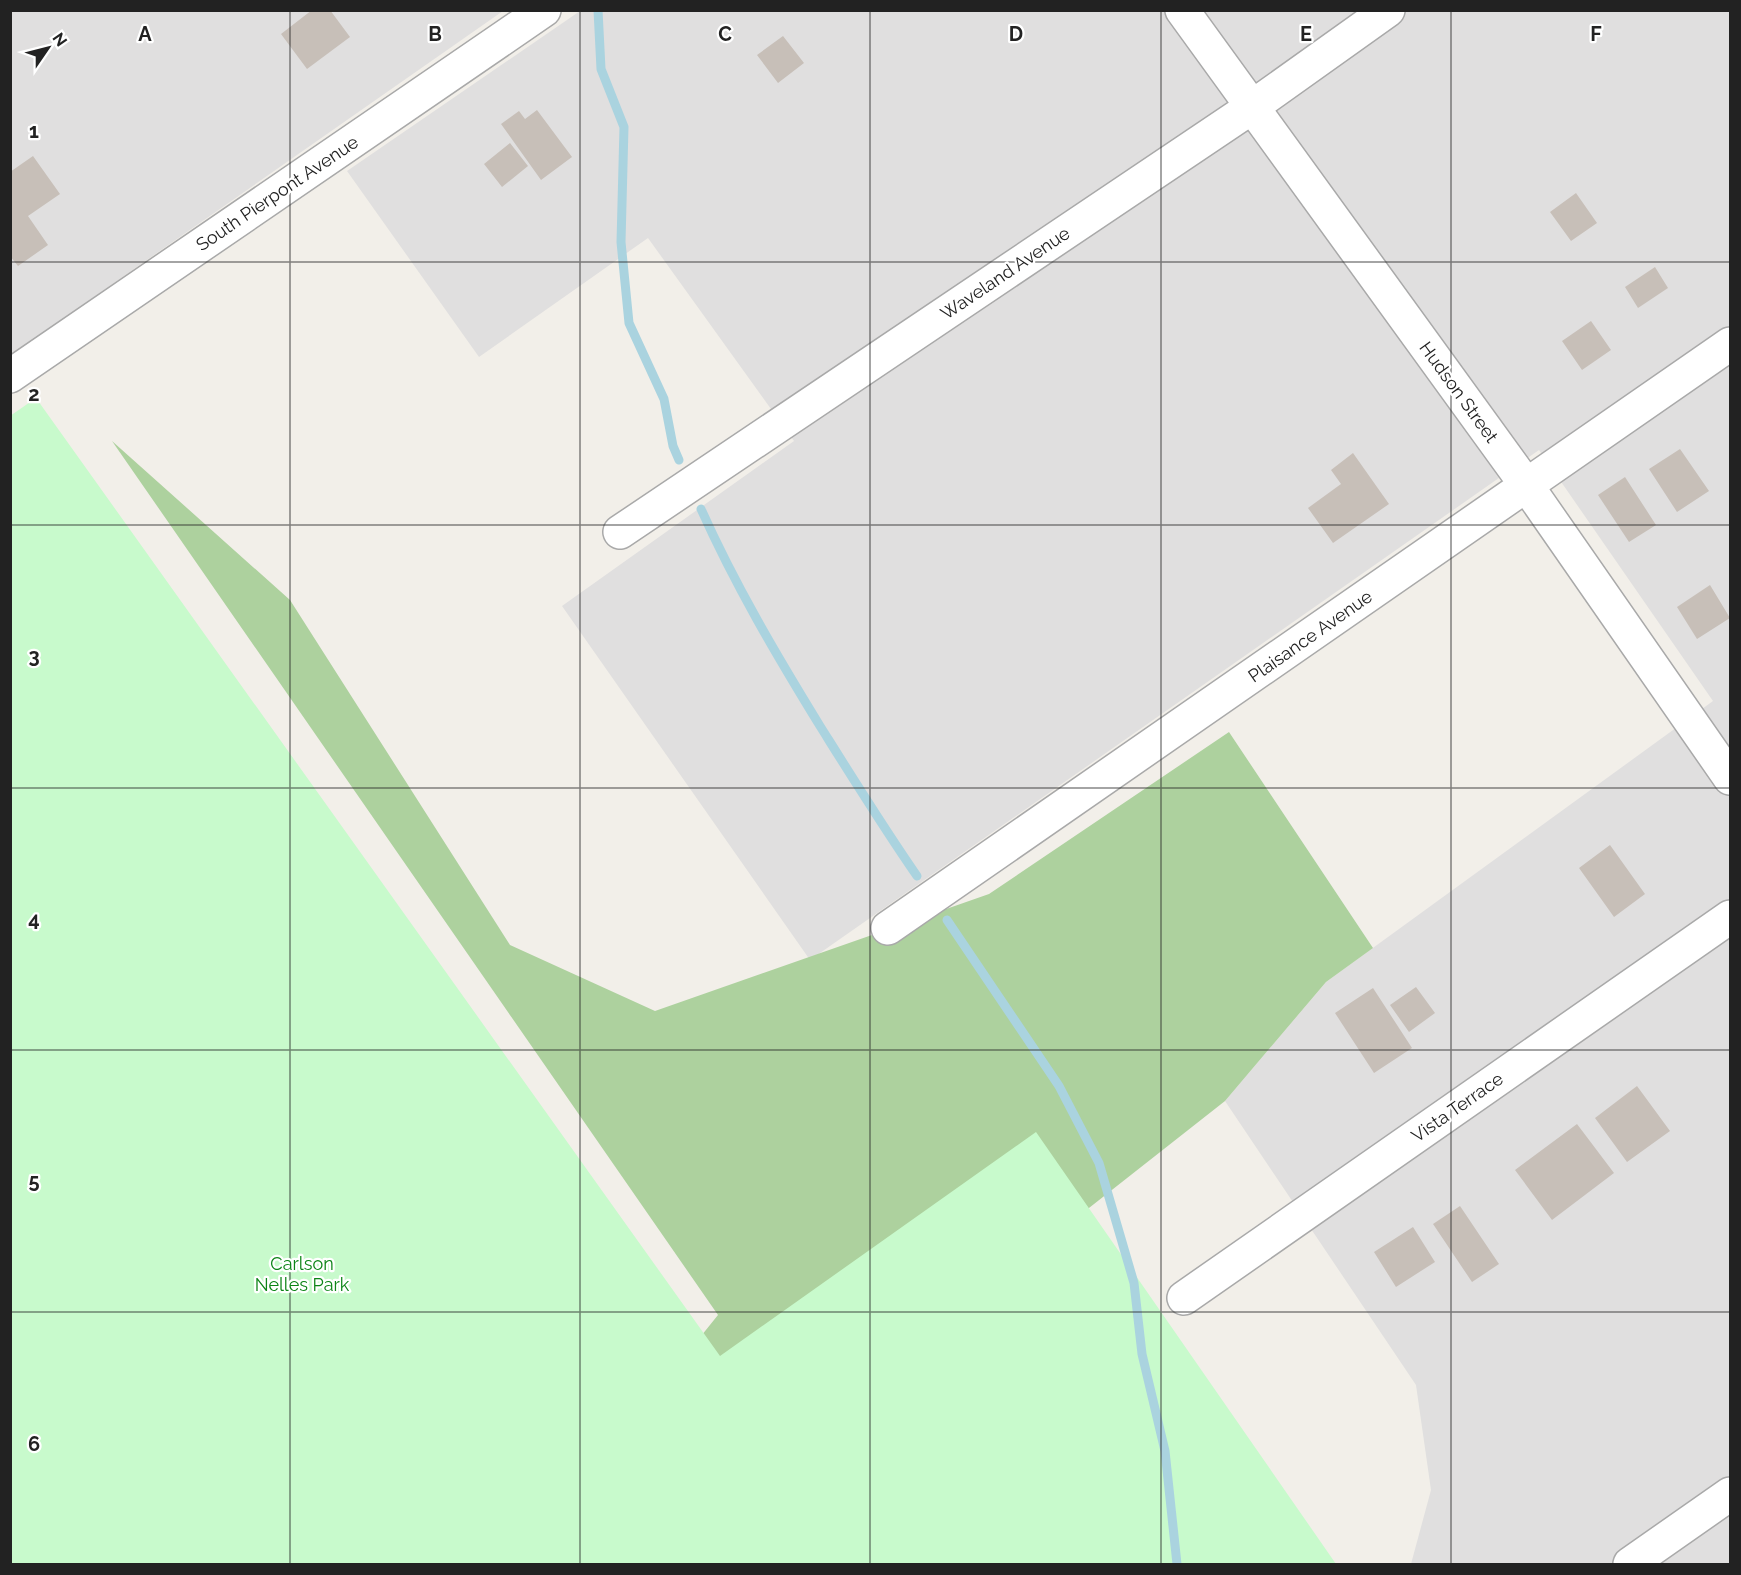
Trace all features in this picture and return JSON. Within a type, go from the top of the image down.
[{"type":"street","name":"South Pierpont Avenue","points":[[10,376],[544,10]]},
{"type":"street","name":"Hudson Street","points":[[1182,10],[1527,486],[1731,778]]},
{"type":"street","name":"Waveland Avenue","points":[[620,532],[1252,107],[1388,10]]},
{"type":"street","name":"Plaisance Avenue","points":[[888,928],[1731,344]]},
{"type":"street","name":"Vista Terrace","points":[[1184,1298],[1731,917]]},
{"type":"street","points":[[1630,1564],[1731,1494]]},
{"type":"shaded area","points":[[11,11],[503,11],[11,355]]},
{"type":"shaded area","points":[[580,11],[1730,11],[1730,1564],[1411,1564],[1431,1490],[1416,1385],[1225,1101],[1326,982],[1713,701],[1539,450],[810,960],[562,606],[794,441],[648,238],[479,357],[347,171]]},
{"type":"green space","name":"Carlson Nelles Park","points":[[36,398],[720,1356],[1036,1132],[1336,1564],[11,1564],[10,416]]},
{"type":"green space","points":[[112,441],[290,600],[510,945],[655,1011],[989,894],[1229,732],[1373,948],[1326,982],[1225,1101],[1033,1252],[656,1392],[718,1315]]},
{"type":"building","points":[[312,10],[330,10],[350,37],[307,69],[281,34]]},
{"type":"building","points":[[783,36],[804,63],[778,83],[757,55]]},
{"type":"building","points":[[537,110],[572,157],[541,180],[501,124],[519,111],[525,119]]},
{"type":"building","points":[[510,143],[528,166],[502,187],[484,164]]},
{"type":"building","points":[[33,156],[60,194],[28,216],[48,245],[18,266],[10,256],[10,172]]},
{"type":"building","points":[[1576,193],[1597,223],[1571,241],[1550,212]]},
{"type":"building","points":[[1655,267],[1668,288],[1638,308],[1625,287]]},
{"type":"building","points":[[1591,321],[1611,350],[1582,370],[1562,341]]},
{"type":"building","points":[[1680,449],[1709,491],[1677,512],[1649,469]]},
{"type":"building","points":[[1353,453],[1389,504],[1333,543],[1308,508],[1341,484],[1331,470]]},
{"type":"building","points":[[1625,477],[1656,525],[1629,542],[1598,495]]},
{"type":"building","points":[[1710,585],[1730,618],[1697,639],[1677,607]]},
{"type":"building","points":[[1610,845],[1645,894],[1614,917],[1579,868]]},
{"type":"building","points":[[1416,987],[1435,1013],[1409,1032],[1390,1005]]},
{"type":"building","points":[[1373,988],[1412,1048],[1374,1073],[1335,1013]]},
{"type":"building","points":[[1637,1086],[1670,1131],[1627,1162],[1595,1118]]},
{"type":"building","points":[[1577,1124],[1614,1173],[1552,1220],[1515,1170]]},
{"type":"building","points":[[1460,1206],[1499,1264],[1472,1282],[1433,1224]]},
{"type":"building","points":[[1413,1227],[1435,1262],[1396,1287],[1374,1252]]},
{"type":"waterway","points":[[598,10],[601,69],[624,127],[621,242],[629,323],[664,399],[673,446],[679,460]]},
{"type":"waterway","points":[[701,509],[742,593],[788,673],[917,876]]},
{"type":"waterway","points":[[947,920],[1059,1086],[1099,1163],[1134,1283],[1142,1354],[1165,1451],[1177,1564]]}]
